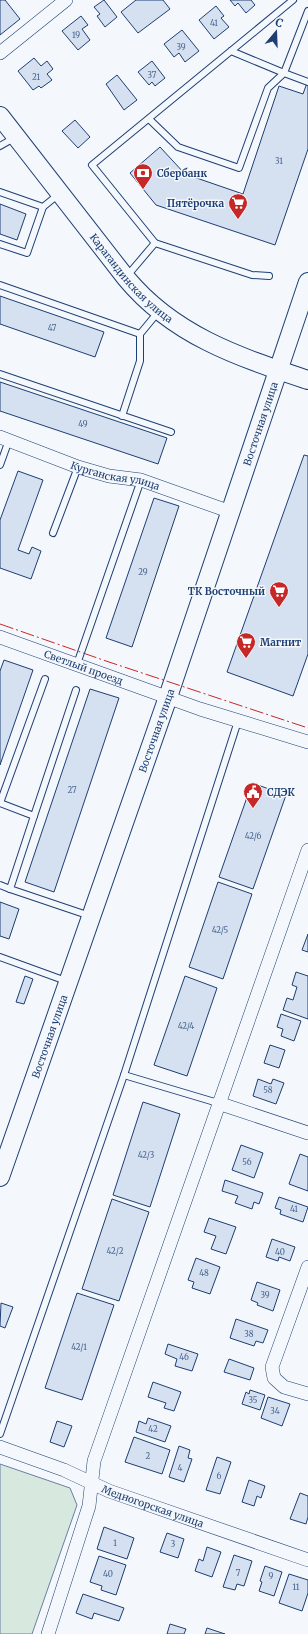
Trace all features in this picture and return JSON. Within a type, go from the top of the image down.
[{"type":"main road","name":"Карагандинская улица","points":[[0,116],[126,278],[139,293],[159,311],[187,331],[222,348],[308,380]]},
{"type":"main road","name":"Восточная улица","points":[[2,1167],[92,917],[308,282]]},
{"type":"street","points":[[0,53],[66,0]]},
{"type":"street","name":"Курганская улица","points":[[4,438],[78,467],[109,476],[141,480],[231,512]]},
{"type":"street","name":"Светлый проезд","points":[[0,637],[238,721],[308,742]]},
{"type":"street","points":[[48,1634],[89,1506],[94,1460],[308,850]]},
{"type":"street","points":[[218,1104],[308,1133]]},
{"type":"street","points":[[308,1268],[280,1349],[272,1367],[274,1378],[284,1387],[308,1394]]},
{"type":"street","name":"Медногорская улица","points":[[0,1447],[64,1470],[92,1484],[308,1560]]},
{"type":"lane","points":[[269,276],[252,275],[155,243],[92,165],[149,120],[294,0]]},
{"type":"lane","points":[[149,120],[178,147],[239,168],[268,88],[284,72],[308,11]]},
{"type":"lane","points":[[231,51],[308,82]]},
{"type":"lane","points":[[0,146],[16,137]]},
{"type":"lane","points":[[0,192],[43,207]]},
{"type":"lane","points":[[0,244],[27,253],[43,207],[60,193]]},
{"type":"lane","points":[[126,278],[155,243]]},
{"type":"lane","points":[[0,286],[140,334]]},
{"type":"lane","points":[[122,416],[140,361],[140,334],[159,311]]},
{"type":"lane","points":[[0,374],[171,432]]},
{"type":"lane","points":[[0,466],[4,438]]},
{"type":"lane","points":[[53,533],[78,467]]},
{"type":"lane","points":[[77,664],[141,480]]},
{"type":"lane","points":[[34,816],[0,803],[45,679]]},
{"type":"lane","points":[[10,889],[76,690]]},
{"type":"lane","points":[[0,1434],[124,1075],[238,721]]},
{"type":"lane","points":[[0,885],[92,917]]},
{"type":"lane","points":[[0,957],[68,982]]},
{"type":"lane","points":[[124,1075],[218,1104]]},
{"type":"shaded area","points":[[0,1464],[70,1488],[77,1505],[32,1634],[0,1634]]},
{"type":"building","points":[[0,0],[5,0],[20,19],[0,35]]},
{"type":"building","points":[[104,0],[117,17],[105,27],[97,16],[100,14],[94,7]]},
{"type":"building","points":[[136,0],[163,0],[170,9],[138,33],[121,12]]},
{"type":"building","points":[[230,0],[251,0],[255,5],[246,13],[238,3],[235,6]]},
{"type":"building","points":[[216,6],[224,16],[221,18],[229,27],[214,39],[199,20]]},
{"type":"building","points":[[81,16],[88,25],[82,29],[90,40],[78,50],[62,31]]},
{"type":"building","points":[[182,30],[199,51],[185,62],[179,53],[174,57],[164,44]]},
{"type":"building","points":[[34,58],[41,66],[47,61],[53,69],[47,74],[52,80],[41,88],[39,86],[33,90],[18,71]]},
{"type":"building","points":[[152,61],[165,78],[155,86],[152,82],[149,85],[138,72]]},
{"type":"building","points":[[117,75],[137,100],[124,110],[106,84]]},
{"type":"building","points":[[308,80],[308,149],[275,245],[156,205],[130,173],[160,147],[185,174],[243,194],[279,86],[303,94]]},
{"type":"building","points":[[75,120],[90,137],[78,148],[62,131]]},
{"type":"building","points":[[0,204],[26,214],[17,240],[0,234]]},
{"type":"building","points":[[0,296],[104,332],[95,357],[0,324]]},
{"type":"building","points":[[0,382],[167,438],[158,464],[0,411]]},
{"type":"building","name":"ТК Восточный","points":[[304,455],[308,456],[308,654],[293,696],[227,672]]},
{"type":"building","points":[[18,471],[43,480],[18,550],[29,554],[32,547],[41,551],[31,579],[0,568],[0,520]]},
{"type":"building","points":[[154,498],[179,506],[132,647],[106,638]]},
{"type":"building","points":[[4,660],[33,670],[0,765],[0,671]]},
{"type":"building","points":[[90,689],[119,698],[54,892],[25,882]]},
{"type":"building","points":[[252,783],[286,795],[253,889],[219,877]]},
{"type":"building","points":[[218,882],[252,894],[223,979],[189,967]]},
{"type":"building","points":[[0,902],[19,909],[9,939],[0,936]]},
{"type":"building","points":[[308,934],[308,952],[302,950]]},
{"type":"building","points":[[296,972],[308,976],[308,1019],[283,1010],[287,998],[293,1000],[297,987],[292,985]]},
{"type":"building","points":[[25,976],[33,979],[24,1004],[16,1002]]},
{"type":"building","points":[[185,976],[217,988],[187,1076],[154,1065]]},
{"type":"building","points":[[281,1014],[301,1021],[294,1041],[281,1036],[283,1029],[277,1027]]},
{"type":"building","points":[[270,1045],[285,1050],[279,1068],[264,1063]]},
{"type":"building","points":[[258,1079],[271,1084],[273,1079],[284,1083],[276,1104],[253,1096]]},
{"type":"building","points":[[143,1102],[180,1114],[150,1207],[113,1195]]},
{"type":"building","points":[[241,1145],[263,1153],[254,1178],[232,1170]]},
{"type":"building","points":[[300,1154],[308,1157],[308,1191],[289,1184]]},
{"type":"building","points":[[225,1180],[263,1193],[259,1204],[254,1202],[252,1209],[235,1203],[238,1196],[222,1191]]},
{"type":"building","points":[[279,1197],[308,1207],[303,1222],[280,1214],[281,1210],[275,1208]]},
{"type":"building","points":[[112,1199],[149,1212],[119,1301],[82,1289]]},
{"type":"building","points":[[209,1218],[236,1227],[226,1254],[211,1249],[216,1236],[204,1232]]},
{"type":"building","points":[[272,1239],[295,1247],[290,1261],[279,1257],[278,1261],[266,1257]]},
{"type":"building","points":[[196,1258],[220,1267],[210,1294],[192,1288],[194,1282],[188,1280]]},
{"type":"building","points":[[257,1282],[280,1290],[273,1311],[257,1305],[258,1303],[251,1300]]},
{"type":"building","points":[[77,1293],[114,1305],[82,1400],[45,1388]]},
{"type":"building","points":[[1,1303],[13,1307],[5,1328],[0,1326]]},
{"type":"building","points":[[236,1319],[268,1330],[263,1343],[256,1341],[254,1346],[230,1338]]},
{"type":"building","points":[[168,1344],[198,1354],[192,1371],[175,1366],[177,1359],[165,1354]]},
{"type":"building","points":[[229,1359],[254,1368],[250,1380],[224,1372]]},
{"type":"building","points":[[153,1382],[181,1392],[174,1411],[164,1408],[166,1403],[148,1397]]},
{"type":"building","points":[[250,1390],[265,1395],[260,1410],[242,1404],[246,1392],[249,1394]]},
{"type":"building","points":[[268,1397],[290,1404],[282,1426],[261,1418]]},
{"type":"building","points":[[148,1418],[171,1426],[165,1442],[136,1432],[139,1421],[146,1424]]},
{"type":"building","points":[[57,1421],[72,1426],[64,1447],[50,1442]]},
{"type":"building","points":[[134,1437],[170,1450],[162,1474],[125,1462]]},
{"type":"building","points":[[179,1446],[190,1450],[188,1458],[192,1459],[184,1482],[169,1477]]},
{"type":"building","points":[[217,1457],[231,1462],[220,1494],[206,1490]]},
{"type":"building","points":[[249,1480],[265,1486],[261,1498],[257,1496],[254,1506],[242,1502]]},
{"type":"building","points":[[300,1493],[308,1496],[308,1517],[306,1524],[290,1519]]},
{"type":"building","points":[[104,1527],[134,1538],[127,1559],[97,1549]]},
{"type":"building","points":[[167,1533],[184,1539],[178,1558],[160,1552]]},
{"type":"building","points":[[207,1547],[221,1552],[212,1577],[195,1571],[199,1559],[203,1561]]},
{"type":"building","points":[[234,1555],[252,1561],[244,1586],[237,1584],[235,1590],[223,1587]]},
{"type":"building","points":[[99,1556],[126,1565],[116,1595],[101,1590],[102,1586],[90,1582]]},
{"type":"building","points":[[265,1566],[282,1572],[274,1596],[259,1591],[262,1582],[260,1581]]},
{"type":"building","points":[[289,1574],[308,1580],[308,1593],[302,1611],[279,1603]]},
{"type":"building","points":[[83,1594],[124,1608],[119,1621],[94,1613],[92,1619],[76,1613]]},
{"type":"building","points":[[170,1624],[186,1629],[184,1634],[167,1634]]},
{"type":"building","points":[[207,1628],[225,1634],[205,1634]]},
{"type":"power","points":[[0,624],[308,728]]},
{"type":"place","name":"Сбербанк","points":[[143,190]]},
{"type":"place","name":"Пятёрочка","points":[[238,220]]},
{"type":"place","name":"ТК Восточный","points":[[279,608]]},
{"type":"place","name":"Магнит","points":[[246,659]]},
{"type":"place","name":"СДЭК","points":[[253,809]]}]
